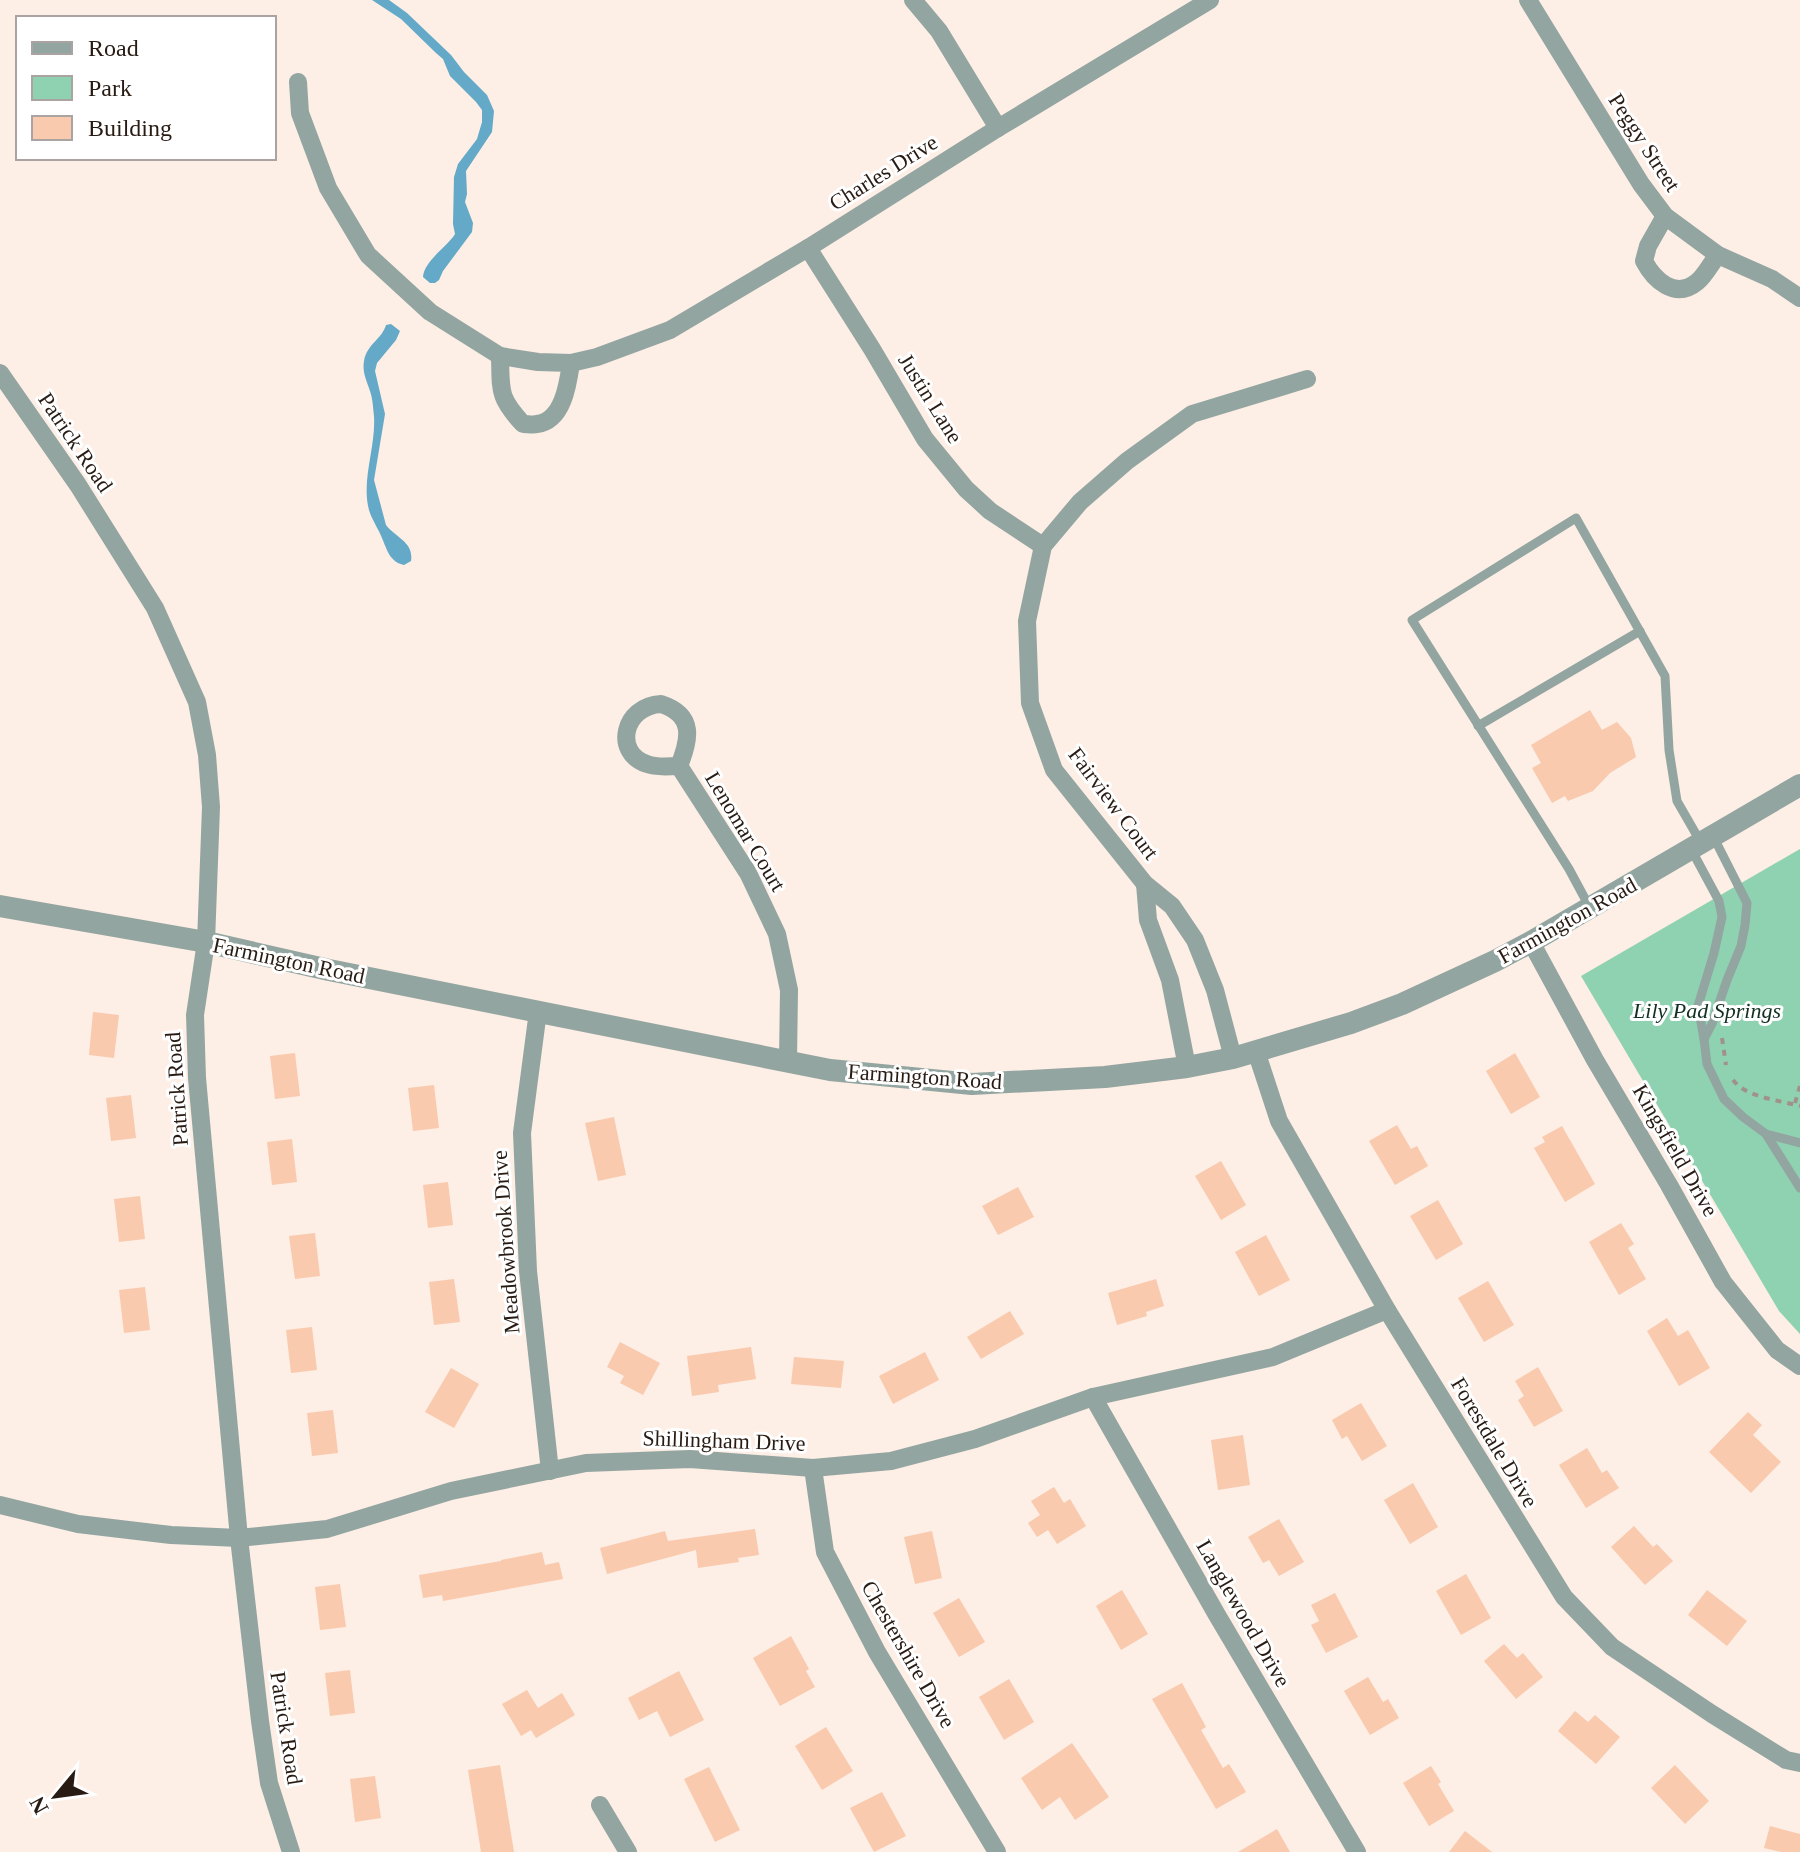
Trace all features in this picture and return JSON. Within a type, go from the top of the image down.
[{"type":"street","points":[[913,0],[939,31],[998,128]]},
{"type":"street","name":"Charles Drive","points":[[298,82],[300,113],[328,188],[368,255],[430,312],[500,356],[571,363],[597,357],[670,330],[1210,0]]},
{"type":"street","name":"Peggy Street","points":[[1528,0],[1641,184],[1665,216],[1718,255],[1772,279],[1800,298]]},
{"type":"street","points":[[1665,216],[1648,246],[1644,261],[1651,275],[1666,286],[1682,289],[1697,282],[1718,255]]},
{"type":"street","name":"Justin Lane","points":[[808,248],[925,439],[966,489],[990,511],[1043,546]]},
{"type":"street","points":[[500,356],[506,404],[523,424],[541,424],[558,412],[571,363]]},
{"type":"street","name":"Patrick Road","points":[[0,373],[78,485],[155,608],[197,702],[207,755],[211,807],[206,942],[195,1015],[197,1078],[239,1538],[260,1721],[269,1783],[291,1852]]},
{"type":"street","name":"Fairview Court","points":[[1233,1058],[1215,990],[1195,940],[1172,906],[1145,884],[1054,770],[1030,703],[1027,621],[1043,546],[1080,502],[1127,461],[1192,414],[1307,379]]},
{"type":"street","name":"Lenomar Court","points":[[679,766],[748,873],[777,934],[789,990],[788,1061]]},
{"type":"street","name":"Farmington Road","points":[[0,906],[206,942],[329,970],[830,1070],[972,1084],[1105,1077],[1233,1058],[1351,1023],[1402,1004],[1531,942],[1800,785]]},
{"type":"street","name":"Fairview Court","points":[[1145,884],[1148,920],[1170,980],[1187,1067]]},
{"type":"street","name":"Kingsfield Drive","points":[[1531,942],[1587,1047],[1723,1282],[1777,1350],[1800,1366]]},
{"type":"street","name":"Meadowbrook Drive","points":[[538,1011],[522,1133],[528,1271],[550,1471]]},
{"type":"street","name":"Forestdale Drive","points":[[1256,1051],[1279,1121],[1387,1310],[1564,1597],[1612,1647],[1786,1760],[1800,1763]]},
{"type":"street","name":"Shillingham Drive","points":[[0,1505],[78,1524],[171,1535],[239,1538],[327,1529],[451,1491],[586,1463],[690,1459],[813,1468],[891,1461],[975,1439],[1093,1397],[1273,1357],[1387,1310]]},
{"type":"street","name":"Langlewood Drive","points":[[1093,1397],[1357,1852]]},
{"type":"street","name":"Chestershire Drive","points":[[813,1468],[825,1552],[877,1652],[997,1852]]},
{"type":"street","points":[[600,1805],[628,1852]]},
{"type":"lane","points":[[1590,908],[1569,869],[1412,620],[1576,518],[1665,676],[1669,750],[1677,801],[1701,842],[1747,903],[1741,946],[1704,1039]]},
{"type":"lane","points":[[1478,726],[1640,631]]},
{"type":"lane","points":[[1701,842],[1722,917],[1698,1006],[1707,1064],[1724,1099],[1766,1134],[1800,1188]]},
{"type":"lane","points":[[1710,968],[1729,973]]},
{"type":"lane","points":[[1766,1134],[1800,1143]]},
{"type":"path","points":[[1722,1036],[1726,1066]]},
{"type":"path","points":[[1730,1076],[1738,1086],[1749,1092],[1798,1105],[1800,1086]]},
{"type":"green space","name":"Lily Pad Springs","points":[[1800,849],[1800,1334],[1779,1311],[1581,976]]},
{"type":"water","points":[[372,0],[389,0],[407,13],[487,95],[494,111],[492,132],[466,171],[465,202],[473,223],[472,232],[435,283],[423,277],[424,271],[455,234],[454,177],[458,164],[477,139],[482,110],[450,76],[443,59],[401,19]]},
{"type":"water","points":[[391,324],[400,331],[377,363],[375,371],[385,414],[374,480],[386,525],[410,549],[411,561],[404,565],[395,561],[387,551],[370,514],[367,499],[374,416],[364,361],[386,325]]},
{"type":"building","points":[[1590,710],[1602,730],[1617,722],[1631,738],[1636,757],[1610,773],[1593,791],[1568,801],[1565,796],[1552,803],[1532,768],[1541,763],[1531,745]]},
{"type":"building","points":[[93,1012],[119,1015],[114,1058],[89,1055]]},
{"type":"building","points":[[295,1053],[300,1096],[275,1099],[270,1056]]},
{"type":"building","points":[[1515,1053],[1540,1097],[1511,1114],[1486,1071]]},
{"type":"building","points":[[434,1085],[439,1128],[413,1131],[408,1088]]},
{"type":"building","points":[[131,1095],[136,1138],[111,1141],[106,1098]]},
{"type":"building","points":[[614,1117],[626,1175],[598,1181],[585,1123]]},
{"type":"building","points":[[1397,1125],[1411,1149],[1417,1146],[1428,1166],[1395,1185],[1369,1141]]},
{"type":"building","points":[[1562,1126],[1595,1184],[1565,1202],[1534,1148],[1545,1142],[1542,1137]]},
{"type":"building","points":[[292,1139],[297,1182],[272,1185],[267,1142]]},
{"type":"building","points":[[1221,1161],[1246,1205],[1221,1220],[1195,1176]]},
{"type":"building","points":[[448,1182],[453,1225],[428,1228],[423,1185]]},
{"type":"building","points":[[1018,1187],[1034,1217],[998,1235],[982,1206]]},
{"type":"building","points":[[140,1196],[145,1239],[119,1242],[114,1199]]},
{"type":"building","points":[[1438,1200],[1463,1244],[1436,1260],[1410,1216]]},
{"type":"building","points":[[1621,1223],[1634,1244],[1628,1248],[1646,1279],[1619,1295],[1589,1242]]},
{"type":"building","points":[[315,1233],[320,1276],[295,1279],[289,1236]]},
{"type":"building","points":[[1266,1235],[1290,1280],[1259,1296],[1235,1252]]},
{"type":"building","points":[[454,1279],[460,1322],[434,1325],[429,1282]]},
{"type":"building","points":[[1156,1279],[1164,1306],[1146,1312],[1147,1316],[1117,1325],[1108,1293]]},
{"type":"building","points":[[1488,1281],[1514,1325],[1484,1342],[1458,1298]]},
{"type":"building","points":[[145,1287],[150,1330],[124,1333],[119,1290]]},
{"type":"building","points":[[1010,1311],[1024,1334],[981,1359],[967,1337]]},
{"type":"building","points":[[1667,1318],[1678,1336],[1688,1330],[1710,1368],[1679,1386],[1647,1331]]},
{"type":"building","points":[[312,1327],[317,1370],[291,1373],[286,1330]]},
{"type":"building","points":[[620,1342],[660,1363],[643,1395],[620,1383],[624,1376],[607,1367]]},
{"type":"building","points":[[751,1347],[756,1379],[718,1385],[719,1392],[692,1396],[687,1356]]},
{"type":"building","points":[[925,1352],[939,1380],[893,1404],[879,1376]]},
{"type":"building","points":[[794,1357],[844,1361],[841,1388],[791,1384]]},
{"type":"building","points":[[1538,1367],[1563,1411],[1534,1427],[1518,1400],[1524,1396],[1515,1381]]},
{"type":"building","points":[[451,1368],[479,1384],[454,1428],[425,1412]]},
{"type":"building","points":[[1361,1403],[1387,1446],[1362,1461],[1347,1436],[1342,1439],[1332,1420]]},
{"type":"building","points":[[333,1410],[338,1453],[312,1456],[307,1413]]},
{"type":"building","points":[[1748,1412],[1762,1425],[1753,1435],[1781,1462],[1751,1493],[1709,1452]]},
{"type":"building","points":[[1243,1435],[1250,1485],[1218,1490],[1211,1440]]},
{"type":"building","points":[[1587,1448],[1602,1473],[1607,1470],[1619,1488],[1586,1508],[1559,1465]]},
{"type":"building","points":[[1413,1483],[1438,1527],[1410,1544],[1384,1500]]},
{"type":"building","points":[[1054,1487],[1064,1503],[1070,1499],[1086,1526],[1057,1544],[1048,1530],[1037,1537],[1028,1523],[1040,1515],[1031,1501]]},
{"type":"building","points":[[1279,1519],[1304,1562],[1279,1576],[1269,1560],[1263,1563],[1248,1537]]},
{"type":"building","points":[[1634,1526],[1653,1547],[1657,1544],[1673,1561],[1645,1585],[1611,1547]]},
{"type":"building","points":[[755,1529],[759,1555],[738,1558],[739,1562],[698,1568],[696,1550],[607,1574],[600,1548],[665,1531],[668,1541]]},
{"type":"building","points":[[932,1531],[942,1578],[915,1584],[904,1537]]},
{"type":"building","points":[[542,1552],[545,1565],[559,1562],[563,1579],[443,1601],[442,1595],[423,1598],[419,1575]]},
{"type":"building","points":[[1466,1574],[1491,1618],[1461,1635],[1436,1591]]},
{"type":"building","points":[[340,1584],[346,1627],[320,1630],[315,1587]]},
{"type":"building","points":[[1122,1590],[1148,1634],[1121,1650],[1096,1606]]},
{"type":"building","points":[[1707,1590],[1747,1621],[1727,1646],[1688,1615]]},
{"type":"building","points":[[1335,1593],[1358,1637],[1326,1653],[1311,1625],[1319,1621],[1311,1605]]},
{"type":"building","points":[[959,1598],[985,1642],[959,1657],[933,1613]]},
{"type":"building","points":[[791,1636],[815,1687],[780,1706],[753,1658]]},
{"type":"building","points":[[1504,1644],[1517,1658],[1523,1653],[1543,1677],[1516,1699],[1484,1661]]},
{"type":"building","points":[[350,1670],[355,1713],[330,1716],[325,1673]]},
{"type":"building","points":[[679,1671],[704,1720],[670,1737],[657,1711],[639,1720],[628,1698]]},
{"type":"building","points":[[1368,1677],[1383,1702],[1388,1699],[1399,1718],[1370,1735],[1344,1691]]},
{"type":"building","points":[[1009,1679],[1034,1722],[1004,1740],[979,1697]]},
{"type":"building","points":[[1182,1683],[1206,1727],[1201,1730],[1223,1768],[1229,1764],[1246,1792],[1216,1809],[1152,1699]]},
{"type":"building","points":[[527,1690],[538,1708],[562,1693],[575,1715],[536,1738],[531,1730],[521,1736],[502,1704]]},
{"type":"building","points":[[1575,1711],[1588,1722],[1595,1715],[1620,1737],[1596,1764],[1558,1731]]},
{"type":"building","points":[[826,1727],[853,1771],[822,1790],[795,1746]]},
{"type":"building","points":[[1072,1743],[1109,1797],[1075,1820],[1060,1797],[1042,1810],[1021,1778]]},
{"type":"building","points":[[500,1765],[514,1852],[481,1852],[468,1770]]},
{"type":"building","points":[[1675,1765],[1709,1801],[1685,1824],[1651,1788]]},
{"type":"building","points":[[1431,1766],[1454,1811],[1429,1826],[1403,1783]]},
{"type":"building","points":[[709,1767],[740,1830],[715,1842],[684,1779]]},
{"type":"building","points":[[375,1776],[381,1818],[355,1822],[350,1779]]},
{"type":"building","points":[[882,1792],[906,1836],[874,1852],[850,1808]]},
{"type":"building","points":[[1770,1826],[1800,1834],[1800,1852],[1764,1848]]},
{"type":"building","points":[[1277,1829],[1290,1852],[1238,1852]]},
{"type":"building","points":[[1465,1831],[1492,1852],[1449,1852]]}]
